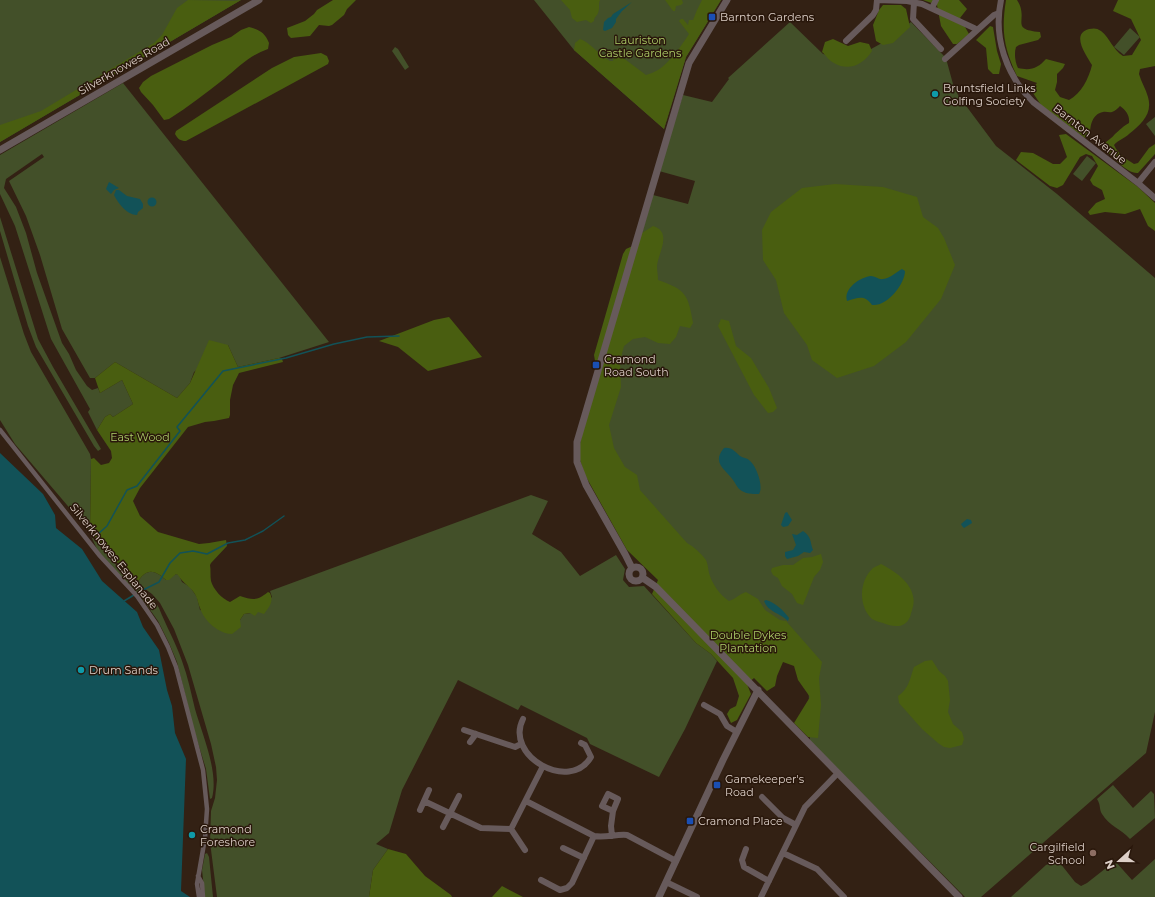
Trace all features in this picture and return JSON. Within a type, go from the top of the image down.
[{"type":"street","name":"Silverknowes Road","points":[[0,150],[259,0]]},
{"type":"street","points":[[643,578],[638,581],[632,580],[629,574],[632,568],[626,554],[586,485],[577,462],[576,454],[580,430],[689,63],[727,0]]},
{"type":"street","points":[[846,41],[854,37],[873,15],[876,10],[877,0],[914,2],[932,8],[977,30]]},
{"type":"street","points":[[932,8],[936,0]]},
{"type":"street","name":"Barnton Avenue","points":[[1001,0],[999,32],[1004,56],[1009,69],[1022,90],[1033,102],[1138,183],[1155,198]]},
{"type":"street","points":[[914,2],[913,19],[941,49]]},
{"type":"street","points":[[945,59],[977,30],[999,13]]},
{"type":"street","points":[[1138,183],[1155,162]]},
{"type":"street","name":"Silverknowes Esplanade","points":[[0,430],[100,556],[137,596],[157,626],[168,647],[176,667],[203,770],[207,809],[205,838],[197,884],[199,897]]},
{"type":"street","points":[[632,568],[635,566],[642,569],[644,572],[643,578]]},
{"type":"street","points":[[643,578],[656,587],[959,897]]},
{"type":"street","points":[[659,897],[758,690]]},
{"type":"street","points":[[704,705],[720,714],[727,726],[737,732]]},
{"type":"street","points":[[523,719],[519,729],[521,744],[529,755],[543,766],[556,771],[570,771],[585,765],[591,757],[585,745],[581,743]]},
{"type":"street","points":[[464,730],[515,747],[521,744]]},
{"type":"street","points":[[470,742],[476,734]]},
{"type":"street","points":[[511,829],[543,766]]},
{"type":"street","points":[[761,897],[808,802],[838,773]]},
{"type":"street","points":[[420,810],[430,790]]},
{"type":"street","points":[[442,827],[458,796]]},
{"type":"street","points":[[762,797],[783,818],[796,825]]},
{"type":"street","points":[[424,801],[480,828],[511,829]]},
{"type":"street","points":[[526,801],[594,836],[602,837],[620,834],[627,836],[676,861]]},
{"type":"street","points":[[612,836],[611,826],[613,811]]},
{"type":"street","points":[[511,829],[525,850]]},
{"type":"street","points":[[541,880],[560,890],[567,888],[572,883],[594,836]]},
{"type":"street","points":[[563,848],[584,858]]},
{"type":"street","points":[[746,849],[742,860],[744,867],[769,881]]},
{"type":"street","points":[[783,853],[817,870],[844,897]]},
{"type":"street","points":[[198,876],[202,883],[203,897]]},
{"type":"street","points":[[666,882],[697,897]]},
{"type":"green space","points":[[0,0],[241,0],[0,142]]},
{"type":"green space","points":[[188,0],[241,0],[0,142],[0,125],[41,111],[154,43],[162,35],[177,8]]},
{"type":"green space","points":[[333,0],[356,0],[347,9],[344,15],[332,25],[319,25],[310,36],[291,38],[288,35],[287,28],[305,21],[317,10]]},
{"type":"green space","name":"Lauriston Castle Gardens","points":[[534,0],[721,0],[686,57],[664,129],[574,50]]},
{"type":"green space","points":[[561,0],[600,0],[598,13],[594,18],[594,21],[591,23],[586,20],[577,22],[572,18],[570,10]]},
{"type":"green space","points":[[665,0],[682,0],[683,3],[676,6],[675,11],[673,11]]},
{"type":"green space","points":[[702,0],[721,0],[686,57],[664,129],[574,50],[575,43],[580,39],[588,43],[610,61],[613,61],[615,55],[618,54],[646,75],[650,74],[658,70],[666,63],[683,43],[689,34],[679,21],[683,19],[688,25],[689,20],[693,20]]},
{"type":"green space","points":[[923,0],[959,0],[967,9],[960,18],[969,34],[957,44],[953,44],[941,26],[937,5]]},
{"type":"green space","points":[[1006,0],[1017,0],[1022,13],[1022,26],[1030,31],[1040,32],[1041,37],[1038,40],[1016,47],[1015,58],[1018,68],[1034,68],[1046,59],[1065,64],[1057,74],[1055,90],[1060,97],[1069,100],[1081,90],[1089,75],[1092,65],[1080,40],[1083,32],[1089,29],[1098,29],[1123,56],[1132,55],[1141,40],[1131,19],[1113,11],[1118,0],[1155,0],[1155,66],[1140,69],[1139,74],[1148,97],[1149,109],[1142,122],[1114,145],[1120,154],[1134,164],[1138,163],[1149,148],[1155,144],[1155,154],[1138,173],[1129,171],[1104,149],[1104,144],[1129,123],[1126,111],[1120,106],[1112,112],[1104,112],[1096,115],[1091,124],[1090,135],[1085,138],[1041,105],[1031,90],[1037,83],[1017,76],[1006,48],[1004,21]]},
{"type":"green space","points":[[883,5],[901,5],[906,9],[910,27],[893,43],[883,45],[876,41],[873,25],[879,10]]},
{"type":"green space","points":[[790,22],[823,54],[853,59],[891,38],[911,22],[944,56],[958,95],[996,146],[1057,194],[1155,278],[1155,712],[1146,753],[981,897],[965,897],[810,741],[808,668],[727,612],[577,454],[653,195],[688,204],[695,181],[659,171],[683,95],[712,102],[729,79],[728,78]]},
{"type":"green space","points":[[990,26],[993,27],[1001,64],[999,74],[993,74],[988,69],[986,48],[976,40]]},
{"type":"green space","points":[[249,27],[264,34],[269,43],[268,49],[250,58],[204,95],[169,119],[164,120],[141,92],[139,88],[143,82],[151,76]]},
{"type":"green space","points":[[1130,28],[1140,37],[1124,55],[1114,47]]},
{"type":"green space","points":[[833,39],[848,46],[860,42],[869,44],[872,51],[865,60],[856,65],[851,67],[840,66],[832,62],[822,52],[825,42]]},
{"type":"green space","points":[[395,47],[398,49],[409,67],[405,70],[392,51]]},
{"type":"green space","points":[[321,53],[327,56],[329,61],[328,64],[186,141],[182,141],[175,134],[176,131],[272,68],[294,57]]},
{"type":"green space","points":[[123,83],[329,342],[279,358],[238,367],[228,345],[194,372],[190,383],[177,398],[115,362],[95,378],[90,378],[62,329],[40,255],[26,216],[9,181],[44,157],[42,154],[6,179],[4,188],[16,207],[26,233],[37,273],[62,343],[76,370],[87,386],[92,390],[98,388],[100,393],[122,380],[133,404],[113,417],[110,414],[105,417],[97,430],[88,412],[90,409],[51,339],[15,226],[0,194],[0,155]]},
{"type":"green space","points":[[1155,117],[1155,136],[1146,124]]},
{"type":"green space","points":[[1066,134],[1138,187],[1155,203],[1155,231],[1148,226],[1140,209],[1125,214],[1105,212],[1090,215],[1088,212],[1096,203],[1105,199],[1102,190],[1093,185],[1090,180],[1098,166],[1092,156],[1086,154],[1080,157],[1063,185],[1057,188],[1050,186],[1016,160],[1021,152],[1033,153],[1053,164],[1060,164],[1067,157],[1059,135]]},
{"type":"green space","points":[[1087,156],[1096,163],[1082,181],[1073,174]]},
{"type":"green space","points":[[835,184],[883,187],[917,197],[923,217],[938,228],[944,238],[955,265],[941,299],[906,342],[874,366],[837,378],[812,360],[807,345],[784,313],[776,280],[763,260],[762,230],[771,212],[802,188]]},
{"type":"green space","points":[[0,217],[38,339],[101,449],[98,451],[36,347],[28,326],[0,231]]},
{"type":"green space","name":"Double Dykes Plantation","points":[[653,226],[659,229],[663,238],[657,266],[658,280],[675,287],[684,294],[689,305],[693,323],[690,328],[680,326],[676,337],[670,344],[658,343],[645,337],[633,339],[624,346],[620,361],[621,387],[609,425],[614,448],[625,467],[637,475],[640,490],[687,543],[697,550],[706,560],[712,581],[722,596],[729,601],[746,592],[758,599],[765,610],[780,620],[786,621],[822,662],[819,678],[821,705],[818,738],[808,737],[794,723],[810,697],[798,680],[794,666],[783,662],[777,676],[775,686],[767,691],[754,678],[747,684],[751,694],[737,720],[731,723],[727,714],[730,709],[736,706],[739,696],[733,678],[711,654],[696,643],[652,594],[658,580],[627,550],[585,475],[578,454],[600,366],[595,361],[594,355],[623,254],[626,249],[637,244],[642,233]]},
{"type":"green space","points":[[0,257],[31,352],[90,454],[90,532],[15,444],[0,420]]},
{"type":"green space","points":[[449,317],[482,357],[428,371],[398,347],[379,341],[434,320]]},
{"type":"green space","points":[[721,319],[729,321],[736,346],[751,358],[769,388],[777,408],[773,412],[768,413],[754,395],[718,326]]},
{"type":"green space","name":"East Wood","points":[[209,340],[228,345],[238,367],[279,358],[282,359],[283,362],[239,373],[233,385],[229,418],[205,422],[188,427],[140,488],[133,501],[140,516],[158,532],[199,544],[226,540],[227,546],[210,565],[212,584],[224,599],[230,602],[240,596],[255,599],[268,592],[270,593],[271,602],[264,614],[258,612],[255,616],[250,613],[244,614],[240,620],[241,627],[232,634],[222,632],[208,622],[202,613],[194,593],[178,575],[176,574],[169,580],[166,580],[154,572],[150,572],[140,578],[137,583],[129,571],[123,569],[90,532],[91,459],[94,458],[101,465],[109,463],[112,458],[111,451],[97,430],[105,417],[110,414],[113,417],[133,404],[122,380],[100,393],[95,378],[115,362],[177,398],[190,383]]},
{"type":"green space","points":[[531,495],[548,501],[532,534],[561,552],[580,576],[616,555],[625,569],[623,580],[629,587],[644,586],[696,643],[711,654],[717,661],[685,729],[659,777],[590,744],[587,738],[521,705],[518,710],[458,680],[402,790],[389,833],[376,844],[388,849],[373,870],[369,897],[217,897],[210,842],[211,811],[215,798],[217,780],[211,744],[188,665],[174,629],[160,603],[152,594],[137,583],[140,578],[150,572],[154,572],[162,576],[166,580],[176,574],[179,575],[182,582],[190,587],[197,597],[200,610],[240,620],[244,614],[257,612],[272,597],[270,591]]},
{"type":"green space","points":[[91,536],[119,568],[149,596],[159,608],[184,667],[209,753],[212,765],[214,788],[212,798],[210,799],[206,769],[194,730],[177,662],[169,643],[158,621],[146,604],[101,555]]},
{"type":"green space","points":[[821,554],[823,562],[820,570],[814,577],[803,605],[797,603],[792,594],[782,586],[778,578],[773,575],[771,571],[772,568],[783,565],[793,565],[803,558]]},
{"type":"green space","points":[[881,564],[901,577],[909,586],[911,591],[914,599],[910,617],[905,624],[898,626],[873,620],[867,614],[864,607],[862,594],[865,580],[868,573],[873,568]]},
{"type":"green space","points":[[932,660],[948,681],[950,700],[948,712],[953,724],[962,732],[964,739],[962,745],[950,748],[944,747],[938,743],[922,729],[899,703],[898,696],[907,687],[914,667],[925,661]]},
{"type":"green space","points":[[1113,785],[1133,808],[1151,791],[1154,794],[1155,818],[1130,839],[1108,822],[1102,814],[1097,799]]},
{"type":"green space","points":[[388,849],[406,854],[425,876],[452,897],[369,897],[373,870]]},
{"type":"green space","points":[[207,853],[209,857],[213,897],[205,897],[202,870],[205,854]]},
{"type":"green space","points":[[1155,859],[1155,897],[1011,897],[1046,865],[1055,861],[1058,865],[1060,863],[1075,882],[1081,886],[1115,861],[1132,880]]},
{"type":"green space","points":[[502,886],[523,897],[492,897]]},
{"type":"water","points":[[632,2],[622,11],[612,28],[605,31],[603,30],[604,22],[608,18]]},
{"type":"water","points":[[109,182],[119,188],[114,190],[111,194],[106,189]]},
{"type":"water","points":[[116,190],[119,190],[127,196],[140,199],[143,204],[143,208],[137,215],[126,211],[120,205],[114,195]]},
{"type":"water","points":[[152,197],[157,202],[152,207],[147,202]]},
{"type":"water","points":[[902,269],[905,271],[902,282],[899,288],[889,299],[878,305],[872,305],[863,298],[847,301],[846,297],[850,288],[858,281],[871,276],[880,279],[886,278]]},
{"type":"water","points":[[724,448],[735,451],[740,456],[748,459],[752,463],[757,471],[760,481],[761,486],[759,494],[749,494],[742,491],[721,466],[719,458],[720,453]]},
{"type":"water","name":"Drum Sands","points":[[0,453],[43,494],[55,515],[56,528],[82,549],[102,581],[137,612],[143,627],[159,650],[167,690],[172,706],[175,733],[186,759],[181,891],[190,897],[0,897]]},
{"type":"water","points":[[787,512],[792,520],[788,526],[783,527],[781,525],[785,513]]},
{"type":"water","points":[[967,519],[971,520],[972,523],[964,528],[961,524]]},
{"type":"water","points":[[803,531],[809,538],[813,550],[810,553],[804,552],[798,556],[787,559],[785,552],[793,550],[796,545],[792,534],[797,535]]},
{"type":"water","points":[[766,600],[782,610],[789,618],[788,621],[768,608],[764,601]]},
{"type":"waterway","points":[[98,534],[107,526],[127,490],[137,486],[180,431],[177,427],[223,371],[286,358],[334,344],[367,337],[399,336]]},
{"type":"waterway","points":[[137,593],[159,582],[170,563],[180,553],[193,551],[207,554],[228,543],[245,540],[263,531],[284,516]]},
{"type":"waterway","points":[[124,601],[134,595]]},
{"type":"place","name":"Barnton Gardens","points":[[712,17]]},
{"type":"place","name":"Bruntsfield Links Golfing Society","points":[[935,94]]},
{"type":"place","name":"Cramond Road South","points":[[596,365]]},
{"type":"place","name":"Drum Sands","points":[[81,670]]},
{"type":"place","name":"Gamekeeper's Road","points":[[717,785]]},
{"type":"place","name":"Cramond Place","points":[[690,821]]},
{"type":"place","name":"Cramond Foreshore","points":[[192,835]]},
{"type":"place","name":"Cargilfield School","points":[[1093,853]]}]
